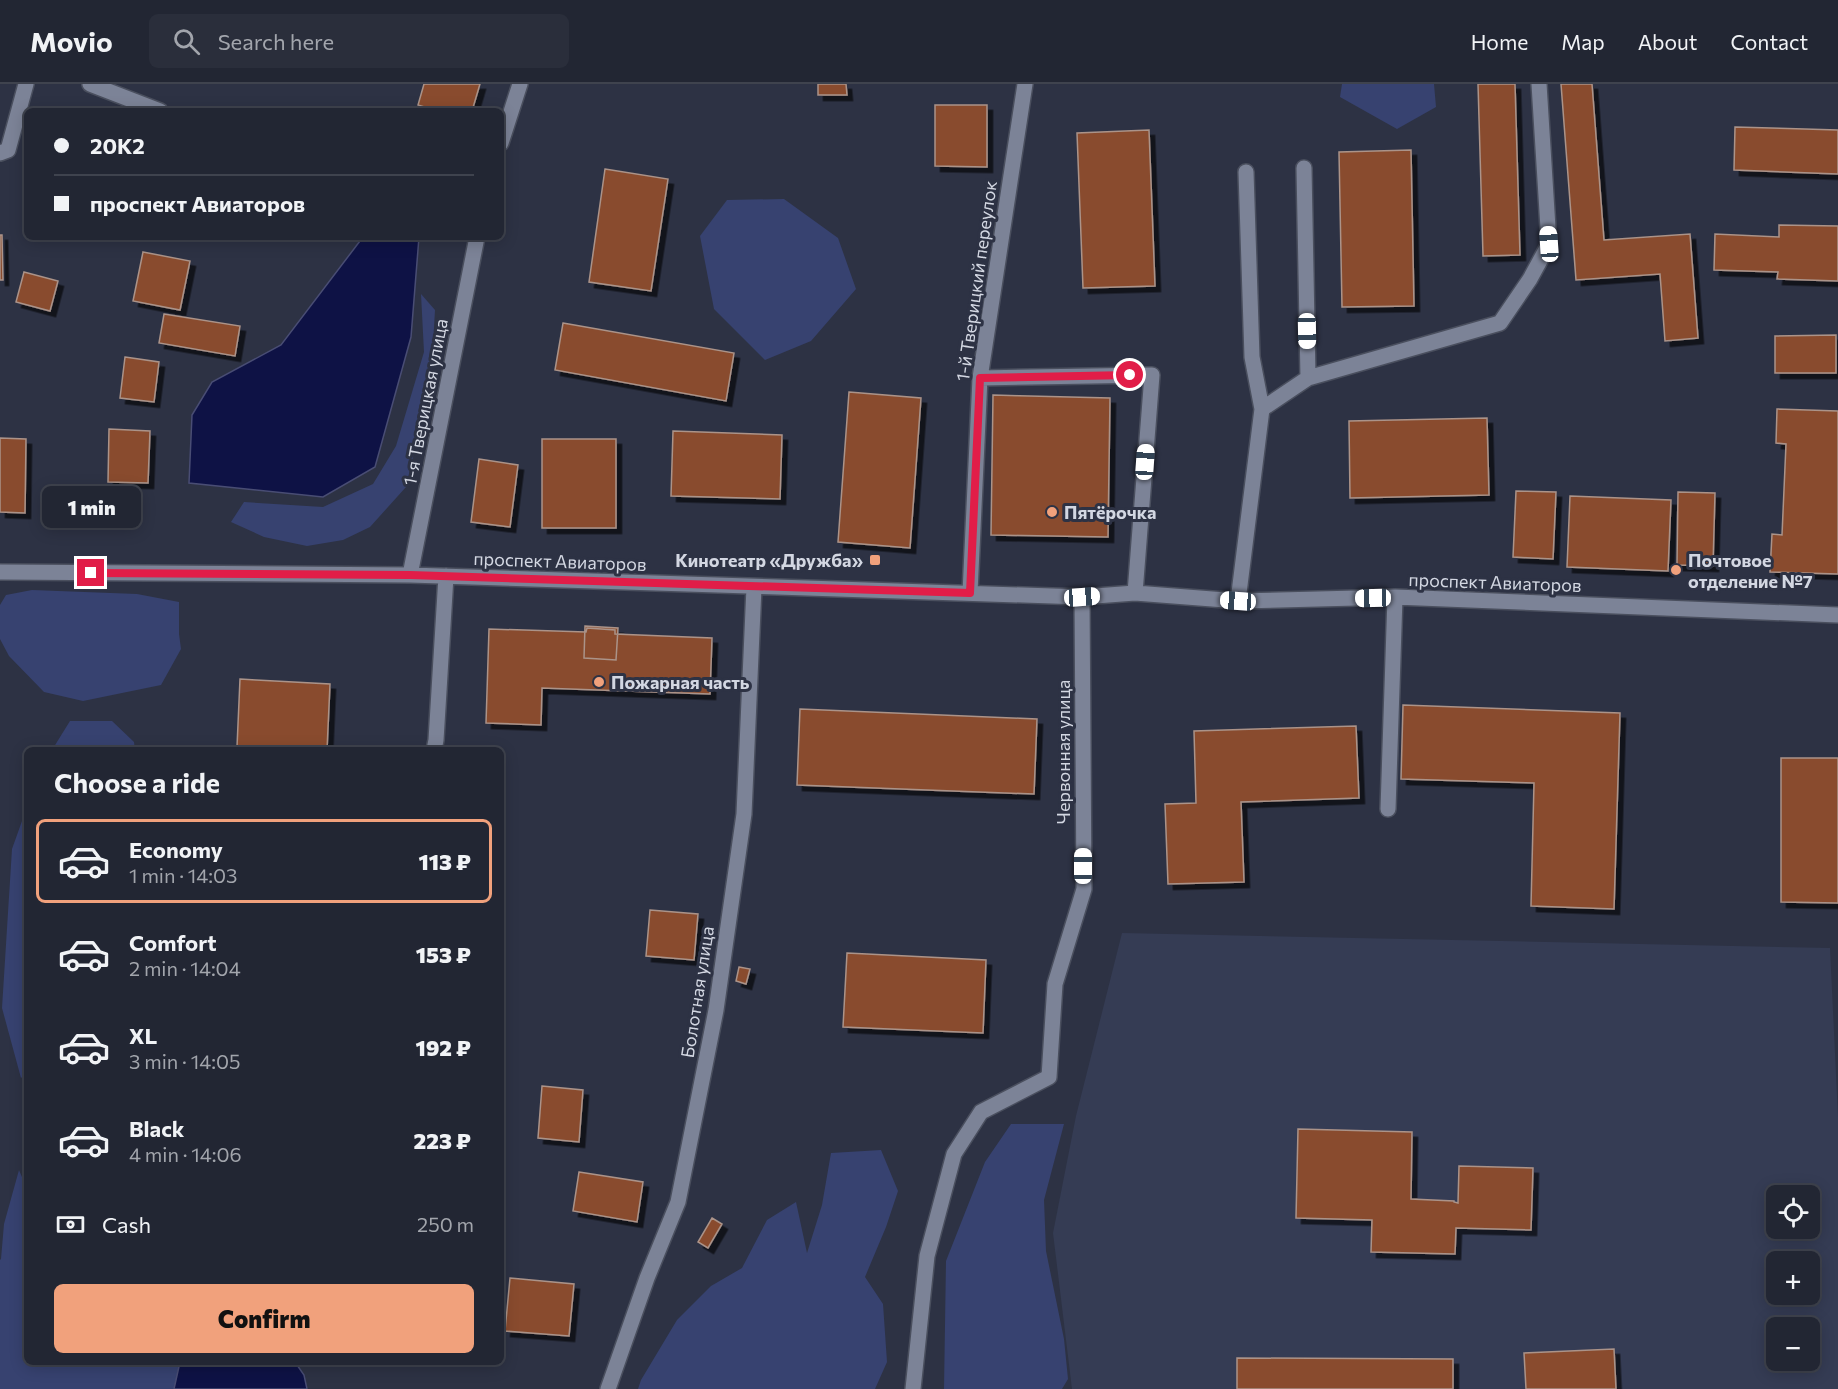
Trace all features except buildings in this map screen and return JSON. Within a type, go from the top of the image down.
[{"type":"street","points":[[0,153],[8,150],[26,84]]},
{"type":"street","points":[[90,84],[152,108]]},
{"type":"street","points":[[504,134],[520,84]]},
{"type":"street","name":"1-й Тверицкий переулок","points":[[970,593],[980,378],[1025,84]]},
{"type":"street","points":[[1262,409],[1308,378],[1500,323],[1530,279],[1549,244],[1539,84]]},
{"type":"street","points":[[1304,168],[1308,378]]},
{"type":"street","points":[[1238,601],[1262,409],[1252,357],[1246,172]]},
{"type":"street","name":"1-я Тверицкая улица","points":[[410,575],[476,240]]},
{"type":"street","points":[[980,378],[1152,375],[1135,593]]},
{"type":"street","name":"проспект Авиаторов","points":[[0,572],[410,575],[1082,597],[1135,593],[1238,601],[1395,597],[1838,615]]},
{"type":"street","points":[[435,747],[446,576]]},
{"type":"street","name":"Болотная улица","points":[[608,1389],[647,1278],[678,1202],[716,1010],[744,814],[754,587]]},
{"type":"street","name":"Червонная улица","points":[[911,1385],[927,1256],[954,1154],[981,1112],[1049,1077],[1055,984],[1084,890],[1082,597]]},
{"type":"street","points":[[1388,809],[1395,597]]},
{"type":"shaded area","points":[[1342,84],[1434,84],[1436,107],[1397,129],[1340,97]]},
{"type":"shaded area","points":[[784,199],[838,238],[856,289],[811,341],[765,360],[714,309],[700,236],[727,200]]},
{"type":"shaded area","points":[[361,240],[419,240],[411,337],[375,467],[323,497],[189,483],[192,415],[212,382],[281,345]]},
{"type":"shaded area","points":[[421,294],[435,310],[431,379],[406,487],[370,527],[343,540],[307,546],[264,537],[231,522],[244,502],[323,507],[373,484],[396,446],[424,352]]},
{"type":"shaded area","points":[[32,590],[137,594],[179,602],[181,649],[161,685],[83,701],[44,692],[9,656],[0,639],[0,605],[6,595]]},
{"type":"shaded area","points":[[70,721],[112,721],[134,742],[135,747],[54,747]]},
{"type":"shaded area","points":[[24,815],[24,1075],[21,1078],[2,1008],[12,849]]},
{"type":"shaded area","points":[[1122,933],[1830,948],[1838,1117],[1838,1389],[1072,1389],[1053,1233],[1076,1116]]},
{"type":"shaded area","points":[[1011,1124],[1064,1124],[1044,1200],[1046,1251],[1064,1339],[1068,1379],[1062,1389],[944,1389],[946,1261],[985,1162]]},
{"type":"shaded area","points":[[881,1150],[898,1191],[865,1277],[883,1304],[887,1362],[875,1389],[638,1389],[641,1380],[677,1320],[711,1286],[742,1268],[767,1220],[796,1202],[807,1253],[822,1205],[831,1153]]},
{"type":"shaded area","points":[[19,1170],[24,1182],[24,1365],[179,1365],[174,1389],[0,1389],[0,1260],[4,1224]]},
{"type":"shaded area","points":[[179,1365],[297,1365],[304,1375],[307,1389],[174,1389]]},
{"type":"place","name":"Пятёрочка","points":[[1052,512]]},
{"type":"place","name":"Кинотеатр «Дружба»","points":[[875,560]]},
{"type":"place","name":"Почтовое отделение №7","points":[[1676,570]]},
{"type":"place","name":"Пожарная часть","points":[[599,682]]},
{"type":"route","points":[[91,573],[410,575],[970,593],[980,378],[1130,375]]}]
